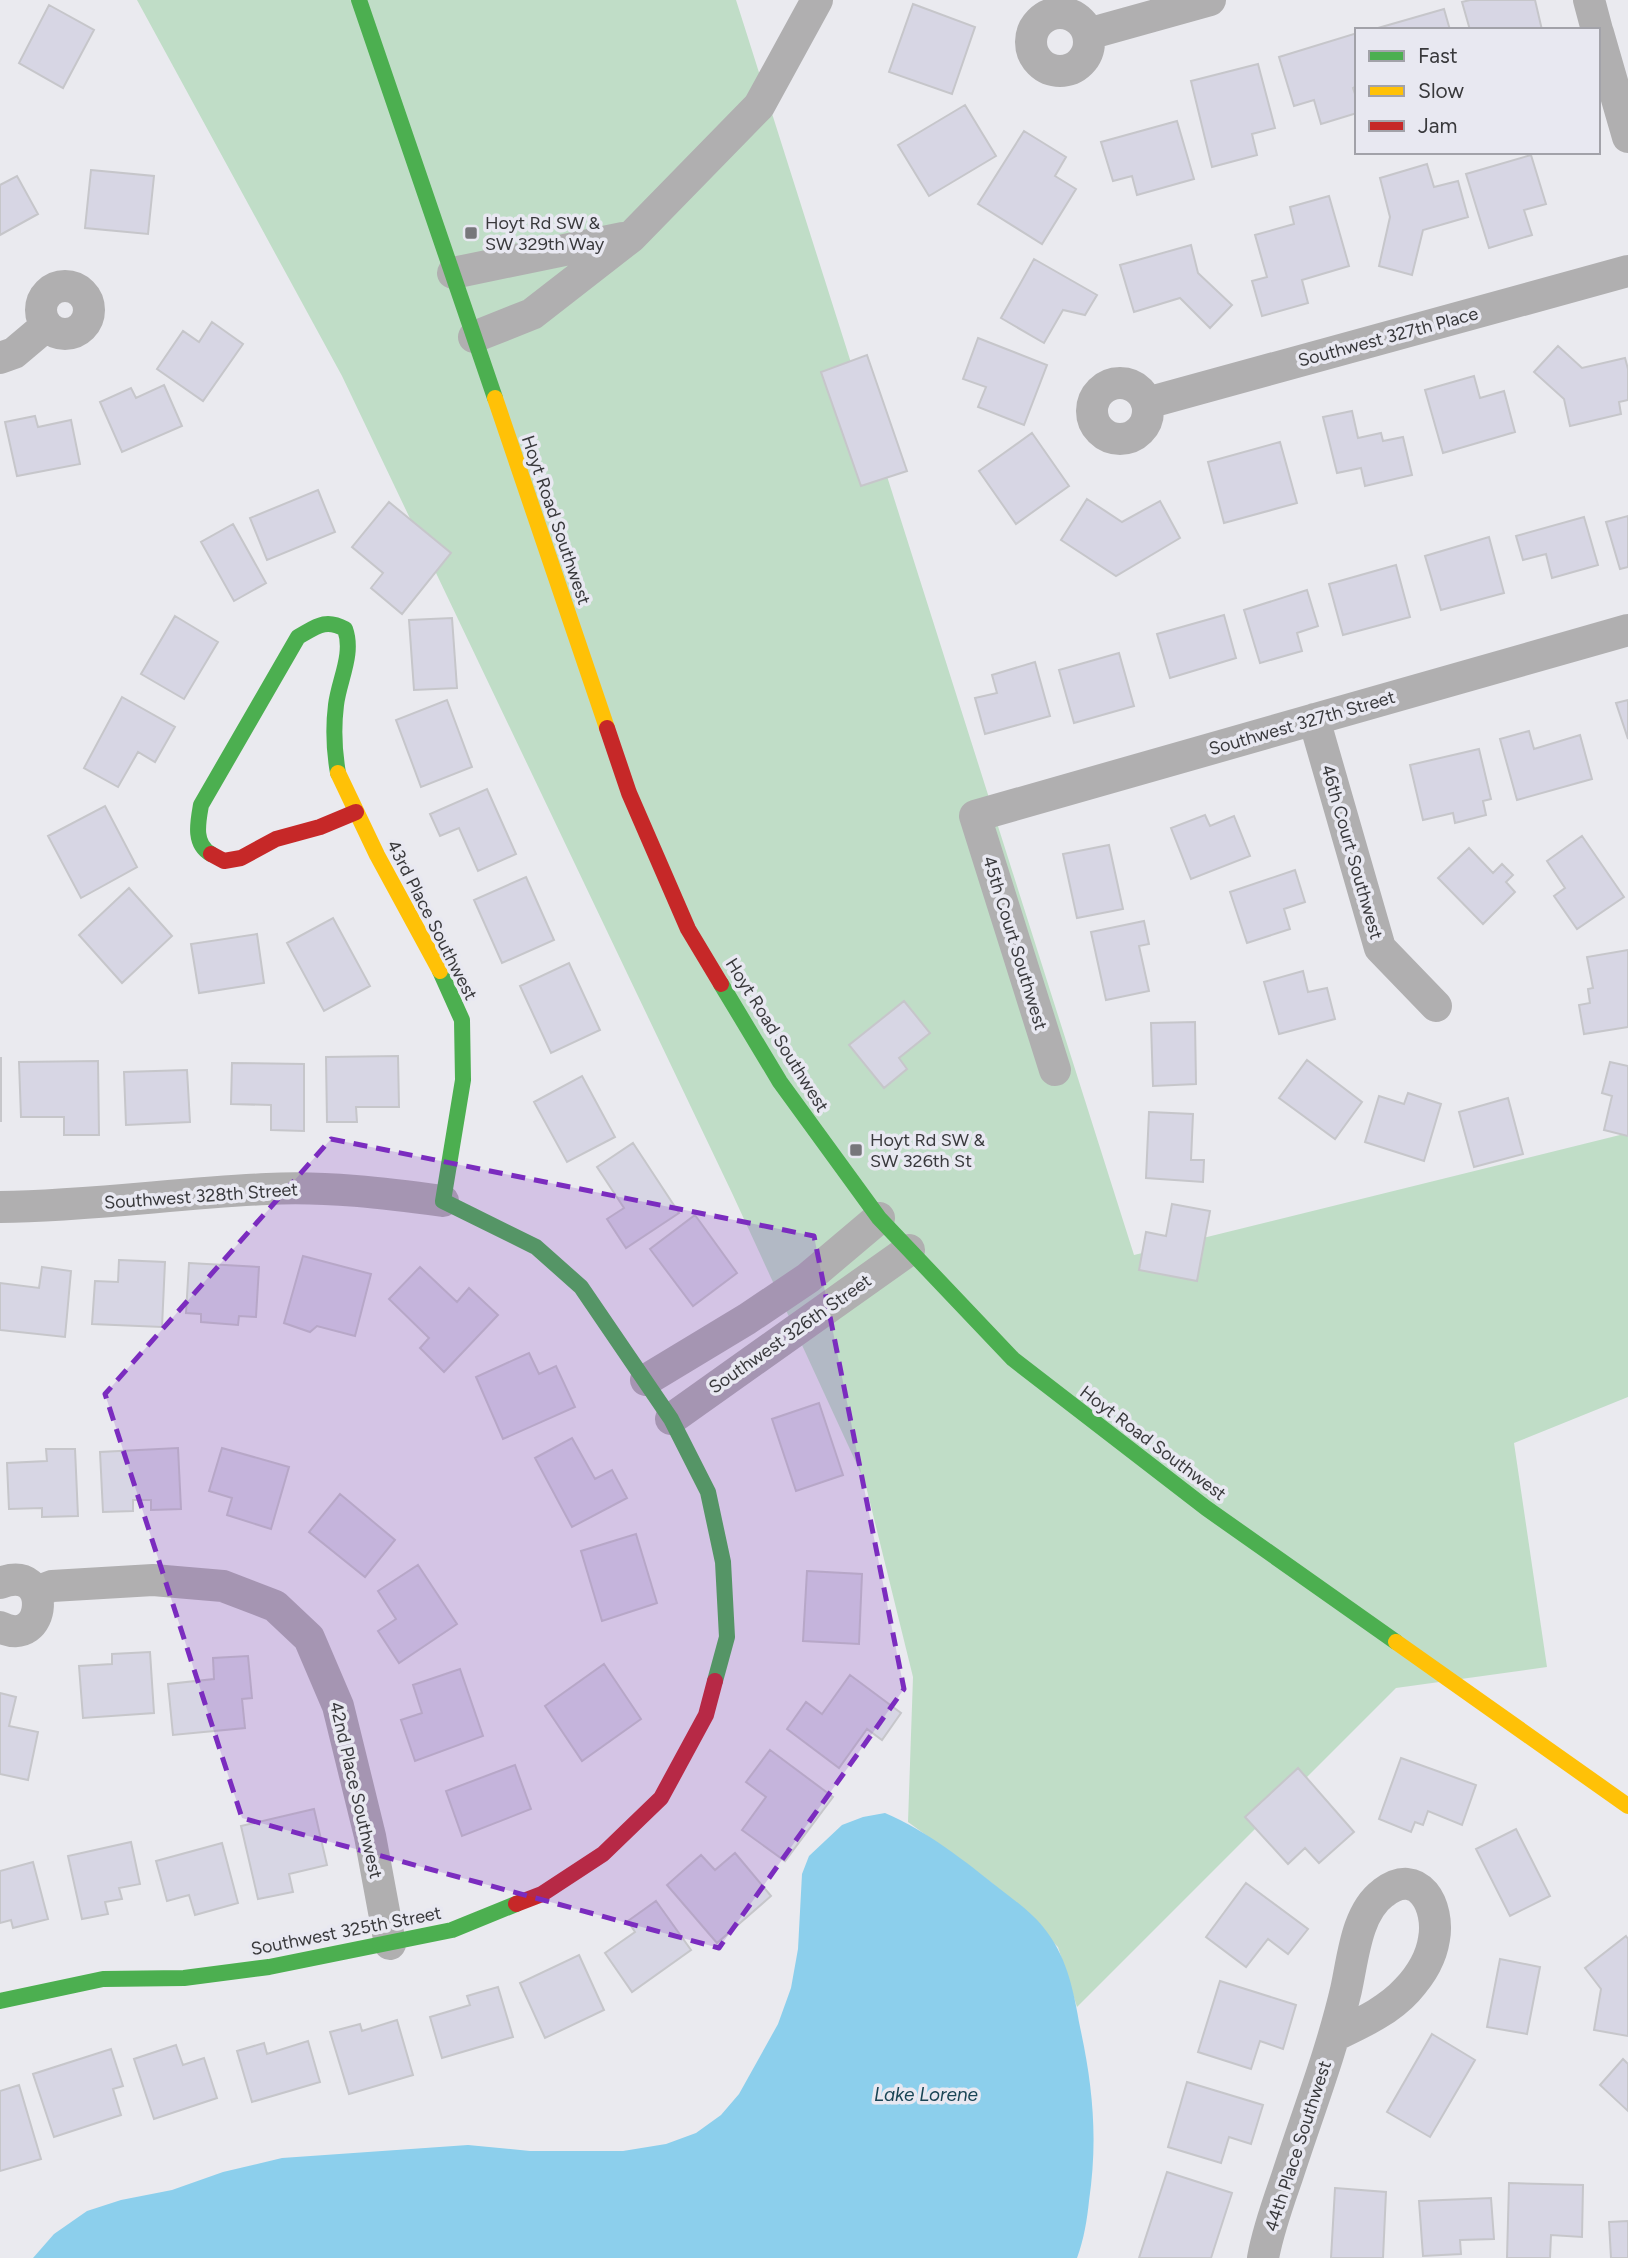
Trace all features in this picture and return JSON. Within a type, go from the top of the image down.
[{"type":"street","name":"Hoyt Road Southwest","points":[[359,0],[629,793],[688,929],[780,1082],[879,1218],[1013,1359],[1206,1508],[1628,1807]]},
{"type":"street","points":[[474,337],[532,314],[631,237],[759,106],[817,0]]},
{"type":"street","points":[[1088,34],[1210,0]]},
{"type":"street","points":[[1589,0],[1597,28]]},
{"type":"street","points":[[1600,39],[1628,137]]},
{"type":"street","points":[[453,273],[631,237]]},
{"type":"street","name":"Southwest 327th Place","points":[[1147,403],[1628,271]]},
{"type":"street","points":[[0,358],[14,353],[47,326]]},
{"type":"street","name":"43rd Place Southwest","points":[[356,812],[320,827],[276,839],[241,858],[224,861],[205,851],[196,830],[201,805],[298,637],[319,625],[334,623],[345,629],[350,643],[336,703],[333,744],[339,777],[377,855],[432,954],[462,1020],[463,1080],[443,1201]]},
{"type":"street","name":"Southwest 327th Street","points":[[975,816],[1628,630]]},
{"type":"street","name":"46th Court Southwest","points":[[1314,719],[1380,948],[1436,1006]]},
{"type":"street","name":"45th Court Southwest","points":[[975,816],[1055,1070]]},
{"type":"street","name":"Southwest 328th Street","points":[[0,1207],[51,1206],[269,1188],[360,1190],[443,1201]]},
{"type":"street","points":[[443,1201],[536,1247],[581,1287],[671,1419]]},
{"type":"street","name":"Southwest 326th Street","points":[[646,1380],[747,1319],[808,1278],[879,1218]]},
{"type":"street","name":"Southwest 326th Street","points":[[671,1419],[909,1250]]},
{"type":"street","name":"Southwest 325th Street","points":[[0,2001],[103,1979],[184,1978],[269,1967],[452,1930],[542,1894],[603,1854],[661,1798],[706,1715],[727,1637],[723,1562],[708,1492],[671,1419]]},
{"type":"street","points":[[0,1583],[10,1579],[20,1580],[36,1592],[39,1602],[39,1612],[27,1628],[17,1631],[0,1627]]},
{"type":"street","name":"42nd Place Southwest","points":[[36,1592],[52,1586],[153,1580],[223,1586],[275,1606],[309,1638],[338,1706],[370,1836],[390,1944]]},
{"type":"street","name":"44th Place Southwest","points":[[1263,2258],[1276,2210],[1336,2035]]},
{"type":"highlighted area","points":[[331,1139],[814,1236],[904,1689],[719,1948],[242,1818],[105,1394]]},
{"type":"green space","points":[[137,0],[736,0],[1134,1255],[1628,1133],[1628,1397],[1514,1443],[1547,1667],[1396,1688],[1077,2007],[1058,1947],[992,1883],[908,1822],[913,1677],[865,1482],[732,1193],[342,376]]},
{"type":"water","name":"Lake Lorene","points":[[885,1813],[945,1847],[1019,1904],[1042,1926],[1060,1954],[1075,2002],[1093,2113],[1092,2178],[1085,2230],[1077,2258],[33,2258],[54,2234],[87,2211],[282,2158],[468,2145],[530,2151],[623,2151],[666,2144],[696,2133],[721,2115],[739,2094],[778,2024],[791,1988],[798,1949],[802,1874],[809,1856],[842,1825]]},
{"type":"building","points":[[1535,0],[1542,28],[1469,28],[1462,2]]},
{"type":"building","points":[[913,4],[975,27],[952,94],[889,72]]},
{"type":"building","points":[[49,5],[94,30],[63,88],[19,63]]},
{"type":"building","points":[[1444,9],[1449,28],[1378,28]]},
{"type":"building","points":[[1355,34],[1355,114],[1321,124],[1314,100],[1294,106],[1279,57]]},
{"type":"building","points":[[1258,64],[1275,128],[1252,134],[1257,155],[1212,167],[1191,81]]},
{"type":"building","points":[[965,105],[996,156],[929,196],[898,145]]},
{"type":"building","points":[[1177,121],[1194,179],[1137,195],[1132,176],[1113,181],[1101,142]]},
{"type":"building","points":[[1024,131],[1066,157],[1055,176],[1076,189],[1042,244],[978,204]]},
{"type":"building","points":[[1531,155],[1546,204],[1524,210],[1532,235],[1489,248],[1466,174]]},
{"type":"building","points":[[1427,164],[1434,187],[1458,181],[1468,217],[1423,230],[1412,275],[1379,266],[1390,217],[1380,178]]},
{"type":"building","points":[[91,170],[154,176],[148,234],[85,228]]},
{"type":"building","points":[[17,176],[38,214],[0,235],[0,185]]},
{"type":"building","points":[[1329,196],[1349,266],[1302,280],[1308,303],[1262,316],[1252,281],[1267,277],[1255,235],[1294,224],[1290,207]]},
{"type":"building","points":[[1191,245],[1198,273],[1232,305],[1210,328],[1180,298],[1134,312],[1120,265]]},
{"type":"building","points":[[1034,259],[1097,295],[1085,315],[1063,310],[1044,343],[1001,318]]},
{"type":"building","points":[[212,322],[243,344],[203,401],[157,369],[183,331],[199,342]]},
{"type":"building","points":[[978,338],[1047,365],[1024,425],[978,407],[986,387],[963,379]]},
{"type":"building","points":[[1558,346],[1582,368],[1625,358],[1628,369],[1628,400],[1619,402],[1621,414],[1570,426],[1564,399],[1534,372]]},
{"type":"building","points":[[867,355],[907,471],[861,486],[821,372]]},
{"type":"building","points":[[1474,376],[1480,398],[1504,391],[1515,432],[1443,453],[1425,390]]},
{"type":"building","points":[[164,385],[182,426],[122,452],[100,402],[131,388],[136,398]]},
{"type":"building","points":[[1352,411],[1358,438],[1381,433],[1383,441],[1403,437],[1412,475],[1365,486],[1361,468],[1337,473],[1323,417]]},
{"type":"building","points":[[35,416],[38,427],[71,420],[80,464],[17,476],[5,422]]},
{"type":"building","points":[[1032,433],[1069,486],[1016,524],[979,471]]},
{"type":"building","points":[[1280,442],[1297,503],[1224,523],[1208,462]]},
{"type":"building","points":[[318,490],[335,532],[267,560],[250,518]]},
{"type":"building","points":[[1087,499],[1122,522],[1160,501],[1180,538],[1116,576],[1061,540]]},
{"type":"building","points":[[389,502],[451,553],[402,614],[371,588],[383,573],[352,547]]},
{"type":"building","points":[[1628,516],[1628,567],[1620,569],[1606,522]]},
{"type":"building","points":[[1584,517],[1598,565],[1552,578],[1546,554],[1523,560],[1516,536]]},
{"type":"building","points":[[233,524],[266,583],[234,601],[201,542]]},
{"type":"building","points":[[1489,537],[1504,593],[1441,610],[1425,556]]},
{"type":"building","points":[[1396,565],[1410,617],[1343,635],[1329,584]]},
{"type":"building","points":[[1307,590],[1318,626],[1297,633],[1302,651],[1260,663],[1244,610]]},
{"type":"building","points":[[1224,615],[1236,658],[1170,678],[1157,634]]},
{"type":"building","points":[[175,616],[218,642],[184,699],[141,674]]},
{"type":"building","points":[[452,618],[457,688],[414,690],[409,620]]},
{"type":"building","points":[[1119,653],[1134,706],[1074,723],[1059,670]]},
{"type":"building","points":[[1035,662],[1050,716],[985,734],[975,698],[997,693],[992,675]]},
{"type":"building","points":[[122,697],[175,727],[155,762],[138,752],[118,787],[84,768]]},
{"type":"building","points":[[447,700],[472,767],[421,787],[396,720]]},
{"type":"building","points":[[1628,700],[1628,739],[1616,703]]},
{"type":"building","points":[[1529,731],[1534,749],[1580,735],[1592,779],[1517,800],[1500,739]]},
{"type":"building","points":[[1479,749],[1491,799],[1483,801],[1486,815],[1455,823],[1453,813],[1423,820],[1410,765]]},
{"type":"building","points":[[487,789],[516,854],[478,871],[459,828],[440,836],[430,814]]},
{"type":"building","points":[[105,806],[137,867],[81,898],[48,836]]},
{"type":"building","points":[[1205,815],[1210,826],[1234,816],[1250,856],[1191,879],[1171,828]]},
{"type":"building","points":[[1582,836],[1624,897],[1577,929],[1554,896],[1565,888],[1547,861]]},
{"type":"building","points":[[1109,845],[1123,909],[1077,918],[1063,854]]},
{"type":"building","points":[[1469,848],[1493,873],[1502,864],[1513,875],[1506,882],[1515,892],[1483,924],[1438,878]]},
{"type":"building","points":[[1295,870],[1305,902],[1284,909],[1290,929],[1247,943],[1230,892]]},
{"type":"building","points":[[526,877],[554,940],[502,963],[474,900]]},
{"type":"building","points":[[129,888],[172,936],[122,983],[79,935]]},
{"type":"building","points":[[333,918],[370,986],[324,1011],[287,943]]},
{"type":"building","points":[[1144,921],[1149,944],[1139,946],[1149,991],[1106,1000],[1091,932]]},
{"type":"building","points":[[257,934],[264,983],[199,993],[191,944]]},
{"type":"building","points":[[1628,950],[1628,1027],[1584,1034],[1579,1005],[1590,1003],[1588,989],[1593,988],[1587,957]]},
{"type":"building","points":[[569,963],[600,1030],[551,1053],[520,986]]},
{"type":"building","points":[[1303,971],[1308,992],[1327,988],[1335,1019],[1279,1034],[1264,982]]},
{"type":"building","points":[[904,1001],[930,1033],[899,1058],[907,1069],[884,1088],[849,1045]]},
{"type":"building","points":[[1195,1022],[1196,1084],[1153,1086],[1151,1023]]},
{"type":"building","points":[[398,1056],[399,1107],[356,1107],[357,1122],[327,1122],[326,1057]]},
{"type":"building","points":[[1,1058],[1,1121],[0,1121]]},
{"type":"building","points":[[1307,1060],[1362,1102],[1335,1139],[1279,1098]]},
{"type":"building","points":[[98,1061],[99,1135],[64,1135],[64,1117],[21,1117],[19,1062]]},
{"type":"building","points":[[1610,1062],[1628,1066],[1628,1136],[1604,1130],[1612,1096],[1602,1093]]},
{"type":"building","points":[[232,1063],[304,1064],[304,1131],[271,1130],[271,1105],[231,1104]]},
{"type":"building","points":[[187,1070],[190,1122],[126,1125],[124,1072]]},
{"type":"building","points":[[582,1076],[615,1137],[567,1162],[534,1102]]},
{"type":"building","points":[[1408,1093],[1441,1104],[1424,1161],[1365,1142],[1379,1096],[1404,1104]]},
{"type":"building","points":[[1508,1098],[1523,1154],[1474,1167],[1459,1112]]},
{"type":"building","points":[[1149,1112],[1193,1114],[1191,1160],[1204,1160],[1203,1182],[1146,1178]]},
{"type":"building","points":[[633,1143],[679,1213],[626,1248],[607,1219],[624,1208],[597,1167]]},
{"type":"building","points":[[1172,1204],[1210,1211],[1197,1281],[1139,1270],[1146,1232],[1166,1236]]},
{"type":"building","points":[[695,1215],[737,1273],[693,1306],[650,1249]]},
{"type":"building","points":[[303,1256],[371,1274],[355,1336],[317,1326],[310,1332],[284,1323]]},
{"type":"building","points":[[119,1260],[165,1262],[162,1327],[92,1324],[95,1281],[118,1282]]},
{"type":"building","points":[[189,1263],[259,1267],[256,1317],[239,1316],[238,1325],[201,1322],[201,1314],[186,1313]]},
{"type":"building","points":[[42,1267],[71,1271],[65,1337],[0,1330],[0,1283],[39,1288]]},
{"type":"building","points":[[420,1267],[457,1302],[469,1288],[498,1315],[444,1372],[420,1348],[429,1338],[389,1299]]},
{"type":"building","points":[[529,1353],[539,1374],[556,1366],[575,1407],[503,1439],[476,1377]]},
{"type":"building","points":[[819,1403],[843,1475],[796,1491],[772,1419]]},
{"type":"building","points":[[572,1438],[595,1479],[612,1470],[627,1498],[572,1527],[535,1458]]},
{"type":"building","points":[[178,1448],[181,1509],[151,1510],[151,1500],[133,1500],[133,1511],[103,1512],[100,1452]]},
{"type":"building","points":[[222,1448],[289,1467],[271,1529],[227,1515],[232,1498],[209,1491]]},
{"type":"building","points":[[46,1449],[75,1449],[78,1516],[42,1517],[42,1508],[9,1509],[7,1463],[47,1461]]},
{"type":"building","points":[[340,1494],[395,1540],[365,1577],[309,1532]]},
{"type":"building","points":[[636,1534],[657,1603],[602,1621],[581,1551]]},
{"type":"building","points":[[418,1565],[457,1624],[399,1663],[378,1631],[396,1619],[378,1591]]},
{"type":"building","points":[[807,1571],[862,1574],[859,1644],[803,1641]]},
{"type":"building","points":[[150,1652],[154,1713],[83,1718],[79,1666],[112,1664],[112,1654]]},
{"type":"building","points":[[248,1656],[252,1698],[242,1699],[245,1728],[173,1735],[168,1684],[214,1679],[213,1658]]},
{"type":"building","points":[[604,1664],[641,1719],[582,1761],[545,1706]]},
{"type":"building","points":[[460,1669],[483,1736],[415,1761],[401,1720],[422,1713],[413,1685]]},
{"type":"building","points":[[850,1675],[901,1713],[882,1740],[867,1729],[839,1768],[787,1729],[806,1702],[822,1714]]},
{"type":"building","points":[[0,1693],[16,1697],[9,1726],[38,1732],[28,1780],[0,1774]]},
{"type":"building","points":[[770,1750],[833,1797],[785,1861],[742,1830],[766,1797],[746,1782]]},
{"type":"building","points":[[1401,1758],[1476,1785],[1462,1825],[1428,1811],[1423,1825],[1415,1822],[1411,1832],[1379,1819]]},
{"type":"building","points":[[515,1765],[531,1809],[462,1836],[446,1791]]},
{"type":"building","points":[[1298,1768],[1354,1832],[1319,1863],[1305,1848],[1288,1864],[1245,1817]]},
{"type":"building","points":[[314,1809],[327,1865],[289,1874],[293,1892],[258,1899],[241,1826]]},
{"type":"building","points":[[1516,1829],[1550,1896],[1510,1916],[1476,1849]]},
{"type":"building","points":[[131,1842],[140,1884],[119,1888],[122,1899],[105,1902],[108,1914],[82,1919],[68,1856]]},
{"type":"building","points":[[222,1843],[238,1903],[195,1915],[189,1895],[167,1901],[156,1861]]},
{"type":"building","points":[[735,1853],[771,1896],[717,1943],[667,1885],[701,1855],[715,1870]]},
{"type":"building","points":[[33,1862],[48,1919],[13,1928],[11,1920],[0,1923],[0,1871]]},
{"type":"building","points":[[1246,1883],[1308,1929],[1288,1954],[1268,1939],[1246,1967],[1206,1937]]},
{"type":"building","points":[[656,1901],[691,1950],[632,1992],[605,1953],[635,1932],[628,1921]]},
{"type":"building","points":[[1626,1936],[1628,2036],[1594,2030],[1601,1989],[1585,1968]]},
{"type":"building","points":[[579,1955],[604,2010],[545,2038],[520,1983]]},
{"type":"building","points":[[1500,1959],[1540,1967],[1527,2034],[1487,2027]]},
{"type":"building","points":[[1220,1981],[1296,2005],[1283,2049],[1260,2041],[1251,2069],[1198,2052]]},
{"type":"building","points":[[498,1987],[513,2037],[442,2058],[430,2017],[470,2005],[467,1996]]},
{"type":"building","points":[[397,2020],[413,2075],[349,2094],[330,2032],[360,2024],[362,2031]]},
{"type":"building","points":[[1432,2034],[1475,2060],[1430,2137],[1387,2112]]},
{"type":"building","points":[[308,2041],[320,2082],[252,2102],[237,2051],[264,2043],[267,2054]]},
{"type":"building","points":[[176,2045],[183,2065],[204,2058],[217,2098],[154,2119],[134,2059]]},
{"type":"building","points":[[111,2049],[123,2086],[113,2089],[121,2115],[54,2137],[33,2074]]},
{"type":"building","points":[[1623,2059],[1628,2064],[1628,2111],[1600,2085]]},
{"type":"building","points":[[1187,2082],[1263,2105],[1251,2144],[1229,2137],[1221,2163],[1168,2147]]},
{"type":"building","points":[[19,2085],[41,2159],[0,2171],[0,2091]]},
{"type":"building","points":[[1167,2172],[1232,2193],[1211,2258],[1139,2258]]},
{"type":"building","points":[[1509,2183],[1583,2185],[1582,2237],[1551,2235],[1550,2258],[1507,2258]]},
{"type":"building","points":[[1335,2188],[1386,2192],[1383,2258],[1331,2258]]},
{"type":"building","points":[[1491,2198],[1494,2239],[1460,2240],[1461,2254],[1423,2256],[1419,2201]]},
{"type":"building","points":[[1628,2221],[1628,2258],[1611,2258],[1609,2222]]},
{"type":"traffic: fast","points":[[359,0],[495,398]]},
{"type":"traffic: fast","points":[[211,854],[205,850],[199,839],[201,805],[298,637],[326,624],[345,629],[348,648],[335,714],[334,739],[338,773]]},
{"type":"traffic: fast","points":[[440,971],[462,1020],[463,1080],[443,1201],[536,1247],[581,1287],[671,1419],[708,1492],[723,1562],[727,1637],[715,1681]]},
{"type":"traffic: fast","points":[[721,984],[780,1082],[879,1218],[1013,1359],[1206,1508],[1396,1642]]},
{"type":"traffic: fast","points":[[0,2001],[103,1979],[184,1978],[269,1967],[452,1930],[516,1904]]},
{"type":"traffic: slow","points":[[495,398],[607,728]]},
{"type":"traffic: slow","points":[[338,773],[377,855],[440,971]]},
{"type":"traffic: slow","points":[[1396,1642],[1628,1806]]},
{"type":"traffic: jam","points":[[607,728],[629,793],[688,929],[721,984]]},
{"type":"traffic: jam","points":[[211,854],[224,861],[241,858],[276,839],[320,827],[356,812]]},
{"type":"traffic: jam","points":[[516,1904],[542,1894],[603,1854],[661,1798],[706,1715],[715,1681]]},
{"type":"place","name":"Hoyt Rd SW & SW 329th Way","points":[[471,233]]},
{"type":"place","name":"Hoyt Rd SW & SW 326th St","points":[[856,1150]]}]
